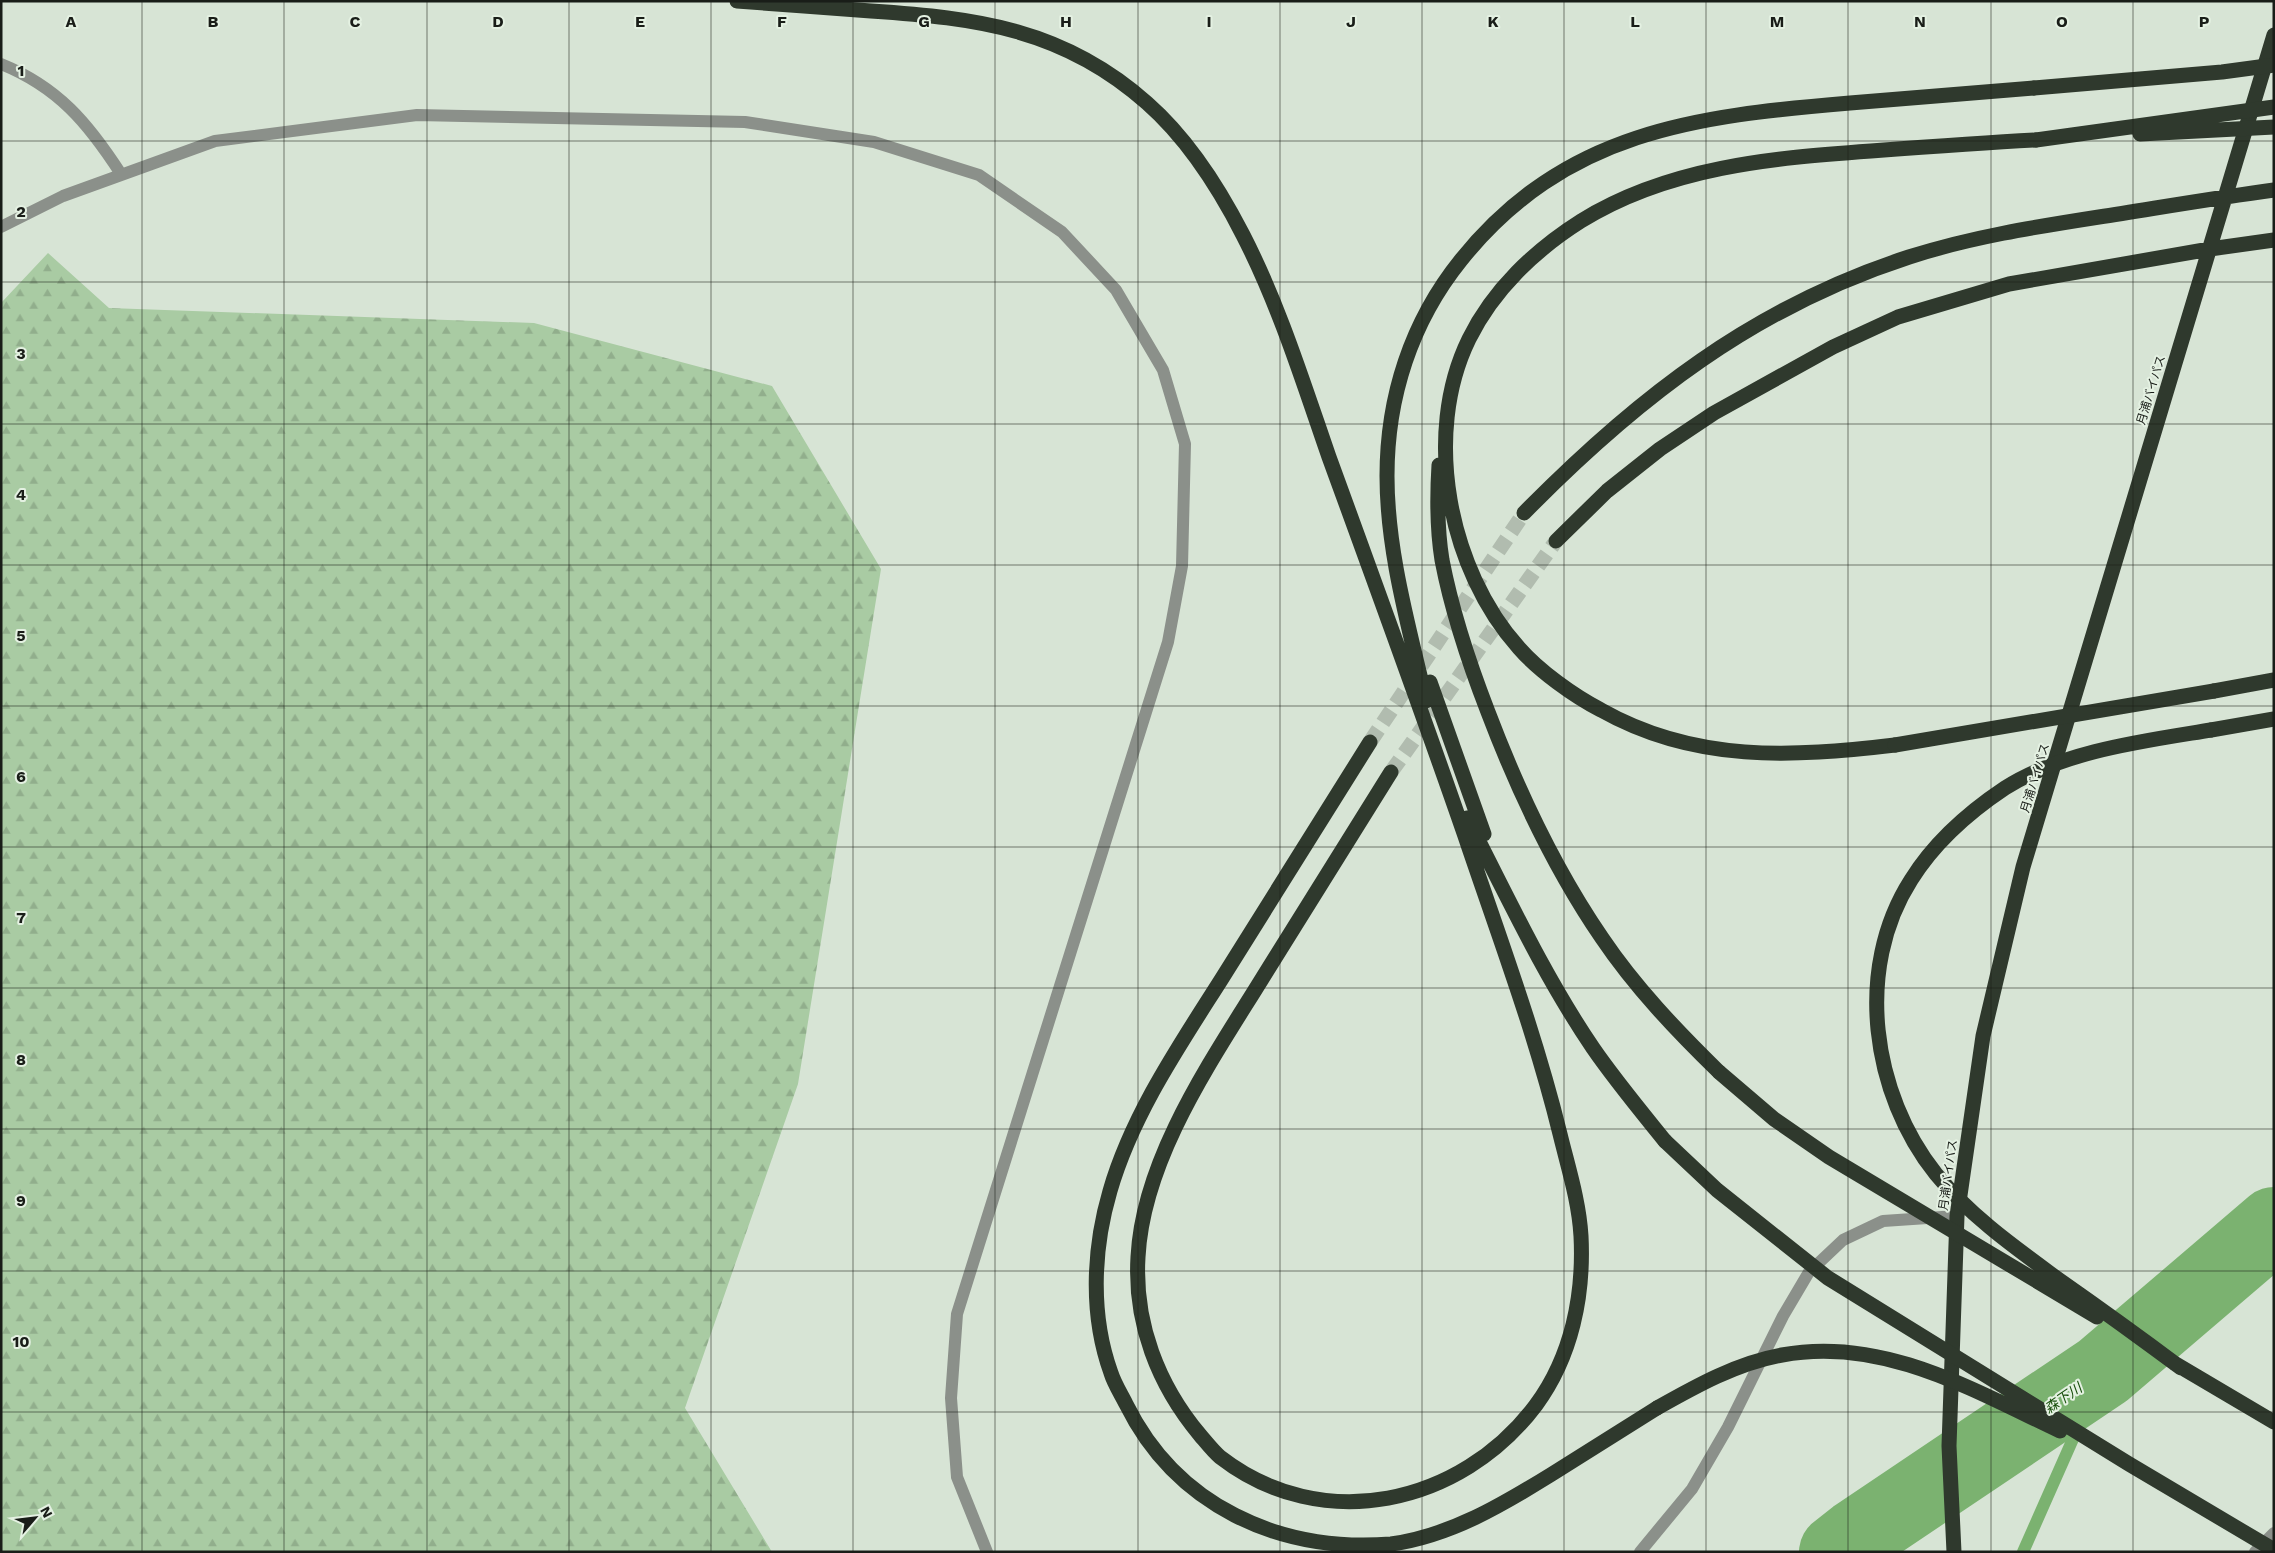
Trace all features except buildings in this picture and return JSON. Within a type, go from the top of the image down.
[{"type":"highway","points":[[737,1],[928,15],[981,21],[1031,36],[1075,53],[1114,76],[1150,105],[1184,140],[1215,186],[1244,237],[1271,298],[1442,770],[1521,1000],[1554,1110],[1572,1181],[1581,1232],[1580,1281],[1573,1330],[1556,1375],[1532,1409],[1500,1446],[1456,1475],[1406,1494],[1354,1504],[1307,1498],[1261,1482],[1216,1454],[1179,1410],[1153,1360],[1140,1306],[1138,1256],[1146,1208],[1160,1163],[1187,1103],[1391,772]]},
{"type":"highway","name":"月浦バイパス","points":[[1954,1552],[1949,1446],[1957,1216],[1983,1036],[2023,867],[2274,35]]},
{"type":"highway","points":[[2274,65],[2222,72],[1761,110],[1704,120],[1653,132],[1605,149],[1561,172],[1521,198],[1483,232],[1448,275],[1420,322],[1401,371],[1390,424],[1387,477],[1391,530],[1400,589],[1442,770],[1531,944],[1562,1000],[1593,1048],[1665,1141],[1717,1190],[1828,1278],[2129,1464],[2274,1550]]},
{"type":"highway","points":[[2036,140],[2274,107]]},
{"type":"highway","points":[[2274,127],[2036,140],[1800,156],[1742,164],[1687,176],[1632,194],[1582,220],[1536,253],[1497,295],[1469,340],[1451,390],[1440,448],[1437,503],[1442,558],[1452,603],[1473,674],[1501,747],[1531,815],[1566,881],[1602,939],[1649,999],[1719,1072],[1774,1119],[1829,1157],[2274,1422]]},
{"type":"highway","points":[[1524,513],[1572,464],[1626,416],[1682,372],[1794,304],[1852,277],[1910,256],[1968,240],[2022,229],[2274,190]]},
{"type":"highway","points":[[1556,541],[1607,491],[1660,449],[1714,413],[1833,347],[1898,317],[2009,284],[2210,248],[2274,240]]},
{"type":"highway","points":[[1451,390],[1445,449],[1450,509],[1467,563],[1490,609],[1519,649],[1558,682],[1601,710],[1650,733],[1708,748],[1767,754],[1833,752],[1895,745],[2274,680]]},
{"type":"highway","points":[[1400,589],[1458,764],[1484,833],[1531,944]]},
{"type":"highway","points":[[2181,1368],[2009,1244],[1972,1212],[1936,1174],[1909,1133],[1890,1092],[1880,1051],[1877,1007],[1881,963],[1892,920],[1910,881],[1938,844],[1970,814],[2006,788],[2043,769],[2135,744],[2274,719]]},
{"type":"highway","points":[[1370,742],[1150,1096],[1128,1143],[1108,1198],[1100,1235],[1096,1285],[1100,1331],[1111,1374],[1132,1416],[1158,1457],[1190,1489],[1227,1514],[1264,1532],[1310,1542],[1351,1546],[1392,1544],[1433,1534],[1472,1520],[1516,1496],[1657,1408],[1701,1383],[1741,1366],[1782,1354],[1826,1351],[1873,1354],[1915,1366],[1962,1385],[2129,1464]]},
{"type":"street","points":[[1,64],[25,74],[66,103],[95,135],[121,174]]},
{"type":"street","points":[[1,227],[63,196],[215,141],[417,115],[745,122],[874,142],[979,175],[1062,232],[1116,290],[1163,370],[1185,444],[1182,566],[1168,642],[957,1314],[952,1398],[957,1477],[987,1552]]},
{"type":"street","points":[[1640,1552],[1692,1489],[1728,1427],[1784,1316],[1809,1272],[1843,1240],[1883,1221],[1957,1216]]},
{"type":"street","points":[[2255,1552],[2274,1533]]},
{"type":"green space","points":[[48,253],[109,308],[534,323],[772,386],[881,569],[798,1084],[685,1408],[772,1552],[1,1552],[1,303]]},
{"type":"waterway","name":"森下川","points":[[1837,1552],[1856,1537],[2103,1371],[2274,1225]]},
{"type":"waterway","points":[[2023,1552],[2103,1371]]},
{"type":"tunnel","points":[[1370,742],[1524,513]]},
{"type":"tunnel","points":[[1391,772],[1556,541]]}]
